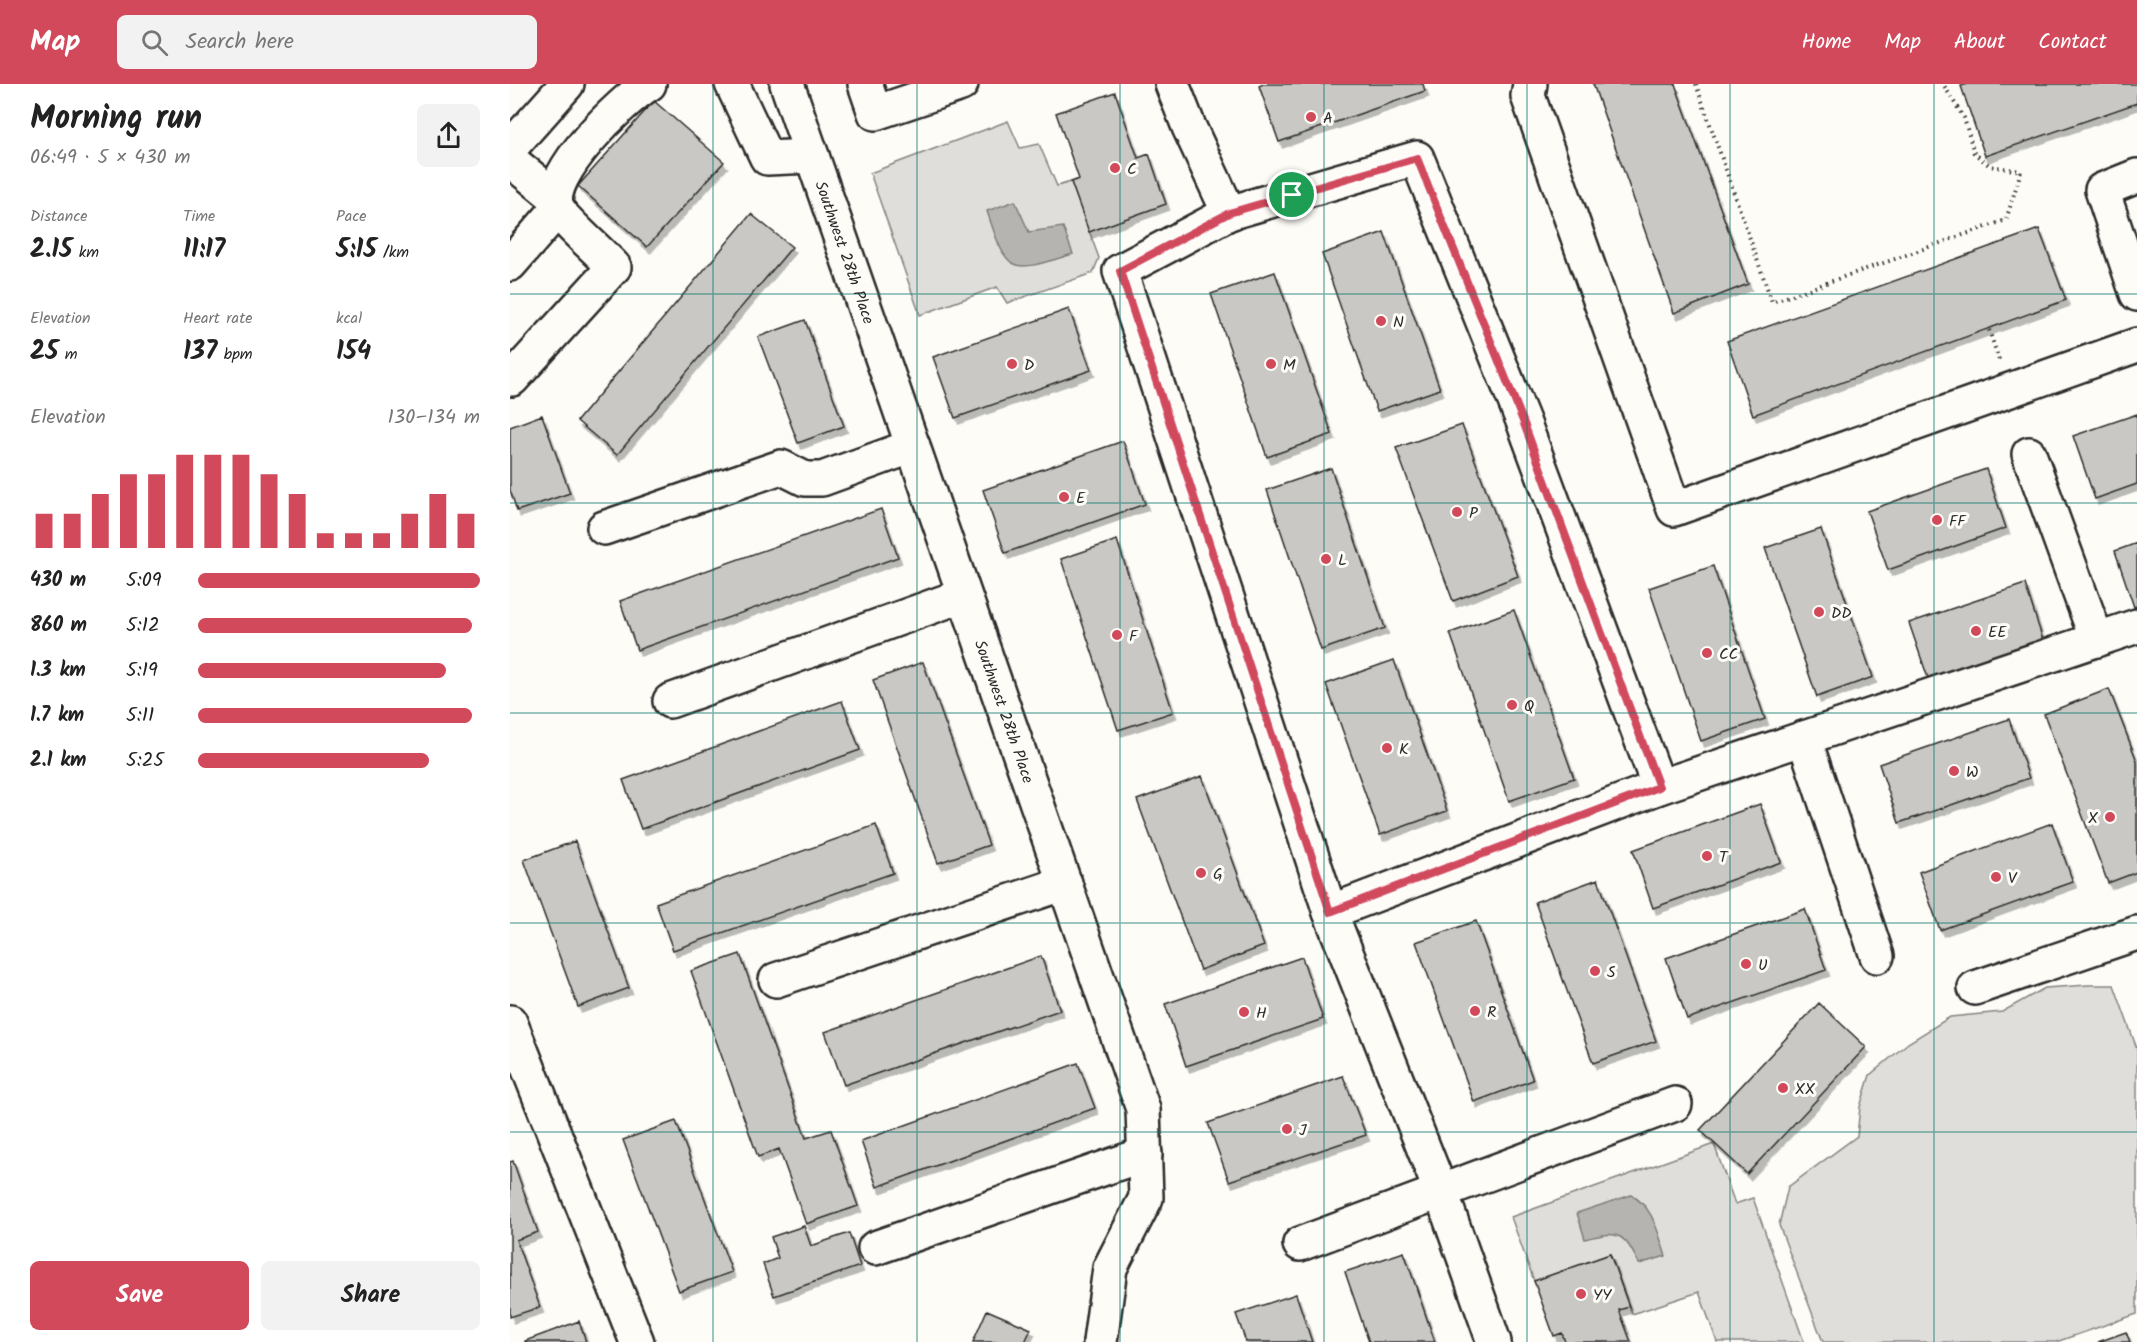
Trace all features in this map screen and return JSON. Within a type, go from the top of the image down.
[{"type":"street","points":[[510,148],[567,84]]},
{"type":"street","points":[[510,264],[556,203],[567,167],[622,104],[649,84]]},
{"type":"street","points":[[732,84],[767,158],[812,156]]},
{"type":"street","name":"Southwest 28th Place","points":[[787,84],[1143,1108],[1146,1198],[1110,1268],[1101,1342]]},
{"type":"street","points":[[865,84],[875,113],[961,84]]},
{"type":"street","points":[[1172,84],[1189,127],[1229,213]]},
{"type":"street","points":[[1530,84],[1528,96],[1674,509],[2137,345]]},
{"type":"street","points":[[1494,1342],[1441,1192],[1330,912],[1120,271],[1229,213],[1417,158],[1523,421],[1659,787]]},
{"type":"street","points":[[510,160],[556,203],[614,267],[512,379],[510,375]]},
{"type":"street","points":[[2137,176],[2102,190],[2137,294]]},
{"type":"street","points":[[604,528],[781,467],[805,479],[822,479],[913,446]]},
{"type":"street","points":[[2029,454],[2097,640]]},
{"type":"street","points":[[670,701],[964,595]]},
{"type":"street","points":[[1330,912],[1659,787],[2137,626]]},
{"type":"street","points":[[1804,738],[1877,956]]},
{"type":"street","points":[[776,980],[1065,883]]},
{"type":"street","points":[[1975,988],[2137,933]]},
{"type":"street","points":[[510,1022],[637,1342]]},
{"type":"street","points":[[1300,1244],[1675,1104]]},
{"type":"street","points":[[875,1248],[1144,1154]]},
{"type":"path","points":[[1696,84],[1772,302],[2006,220],[2021,171],[1990,166],[1974,153],[1964,118],[1942,84]]},
{"type":"path","points":[[1989,330],[2000,361]]},
{"type":"shaded area","points":[[1008,121],[1020,148],[1039,144],[1057,186],[1071,182],[1099,258],[1093,273],[1007,303],[997,287],[920,315],[870,173]]},
{"type":"shaded area","points":[[1015,201],[1029,232],[1063,227],[1073,254],[1036,265],[1023,266],[1014,264],[1007,258],[1000,248],[987,211]]},
{"type":"shaded area","points":[[2114,985],[2137,1049],[2137,1314],[2056,1342],[1823,1342],[1779,1225],[1788,1187],[1857,1136],[1860,1107],[1870,1075],[1908,1043],[1950,1017],[2002,1012],[2045,988]]},
{"type":"shaded area","points":[[1714,1144],[1735,1204],[1753,1198],[1804,1342],[1717,1342],[1699,1292],[1632,1314],[1610,1254],[1534,1281],[1511,1217]]},
{"type":"shaded area","points":[[1631,1195],[1645,1206],[1650,1214],[1666,1256],[1639,1264],[1629,1246],[1619,1236],[1606,1235],[1585,1239],[1577,1213]]},
{"type":"building","name":"A","points":[[1263,84],[1423,84],[1425,91],[1279,142],[1259,86]]},
{"type":"building","points":[[1593,84],[1675,84],[1748,284],[1674,313]]},
{"type":"building","points":[[1968,84],[2137,84],[2137,103],[1985,156],[1961,86]]},
{"type":"building","name":"C","points":[[1115,92],[1138,158],[1149,154],[1166,204],[1089,232],[1071,182],[1079,179],[1056,113]]},
{"type":"building","points":[[654,101],[724,162],[647,247],[578,186]]},
{"type":"building","points":[[751,214],[792,247],[617,455],[577,421]]},
{"type":"building","points":[[2039,229],[2066,300],[1753,415],[1727,341]]},
{"type":"building","name":"N","points":[[1384,232],[1440,389],[1377,411],[1322,254]]},
{"type":"building","name":"M","points":[[1275,272],[1332,434],[1267,457],[1211,294]]},
{"type":"building","name":"D","points":[[1069,309],[1091,370],[955,418],[933,357]]},
{"type":"building","points":[[805,320],[844,426],[798,443],[758,337]]},
{"type":"building","points":[[2137,414],[2137,484],[2095,499],[2073,436]]},
{"type":"building","points":[[542,415],[570,493],[517,511],[510,490],[510,427]]},
{"type":"building","name":"P","points":[[1462,425],[1518,576],[1453,601],[1396,448]]},
{"type":"building","name":"E","points":[[1123,441],[1145,504],[1005,553],[983,490]]},
{"type":"building","name":"L","points":[[1331,468],[1385,628],[1321,650],[1267,490]]},
{"type":"building","name":"FF","points":[[1986,469],[2006,528],[1888,570],[1867,511]]},
{"type":"building","points":[[881,509],[898,557],[637,650],[620,601]]},
{"type":"building","name":"DD","points":[[1821,529],[1873,677],[1817,697],[1765,548]]},
{"type":"building","name":"F","points":[[1117,540],[1173,712],[1118,730],[1061,559]]},
{"type":"building","points":[[2137,543],[2137,606],[2134,607],[2115,551]]},
{"type":"building","name":"CC","points":[[1713,566],[1765,719],[1701,741],[1649,588]]},
{"type":"building","name":"EE","points":[[2025,584],[2043,640],[1928,678],[1909,623]]},
{"type":"building","name":"Q","points":[[1514,610],[1574,778],[1509,801],[1450,633]]},
{"type":"building","name":"K","points":[[1394,660],[1447,811],[1380,835],[1326,684]]},
{"type":"building","points":[[923,662],[989,845],[938,863],[873,680]]},
{"type":"building","name":"X","points":[[2109,689],[2137,761],[2137,872],[2108,883],[2044,714]]},
{"type":"building","points":[[842,701],[860,750],[641,829],[623,780]]},
{"type":"building","name":"W","points":[[2009,719],[2029,778],[1899,823],[1879,764]]},
{"type":"building","name":"G","points":[[1202,776],[1264,946],[1200,970],[1137,800]]},
{"type":"building","name":"T","points":[[1760,804],[1781,862],[1653,908],[1633,850]]},
{"type":"building","name":"V","points":[[2052,823],[2073,882],[1940,930],[1919,872]]},
{"type":"building","points":[[876,825],[893,873],[673,950],[656,903]]},
{"type":"building","points":[[575,841],[629,988],[578,1007],[524,860]]},
{"type":"building","name":"S","points":[[1598,879],[1656,1041],[1593,1063],[1535,902]]},
{"type":"building","name":"U","points":[[1805,909],[1826,970],[1687,1019],[1666,958]]},
{"type":"building","name":"R","points":[[1476,921],[1533,1080],[1474,1102],[1416,942]]},
{"type":"building","points":[[740,954],[806,1138],[831,1130],[858,1206],[806,1224],[779,1149],[758,1157],[691,971]]},
{"type":"building","points":[[1041,956],[1060,1010],[844,1085],[825,1032]]},
{"type":"building","name":"H","points":[[1302,957],[1323,1019],[1186,1066],[1165,1004]]},
{"type":"building","name":"XX","points":[[1819,1003],[1866,1047],[1747,1174],[1700,1130]]},
{"type":"building","points":[[1078,1063],[1095,1108],[877,1187],[861,1141]]},
{"type":"building","name":"J","points":[[1343,1076],[1366,1135],[1229,1181],[1208,1123]]},
{"type":"building","points":[[676,1121],[732,1272],[679,1291],[623,1140]]},
{"type":"building","points":[[513,1161],[538,1232],[516,1240],[540,1307],[510,1317],[510,1162]]},
{"type":"building","points":[[804,1226],[811,1246],[849,1233],[860,1266],[774,1296],[763,1264],[778,1258],[771,1237]]},
{"type":"building","points":[[1404,1252],[1435,1342],[1369,1342],[1345,1272]]},
{"type":"building","name":"YY","points":[[1610,1254],[1629,1307],[1619,1310],[1631,1342],[1565,1342],[1562,1333],[1554,1336],[1534,1281]]},
{"type":"building","points":[[1296,1294],[1312,1342],[1246,1342],[1236,1314]]},
{"type":"building","points":[[987,1310],[1031,1329],[1025,1342],[973,1342]]},
{"type":"building","points":[[579,1321],[586,1342],[525,1342],[525,1341]]},
{"type":"building","points":[[2126,1332],[2130,1342],[2098,1342]]},
{"type":"place","name":"A","points":[[1311,117]]},
{"type":"place","name":"C","points":[[1115,168]]},
{"type":"place","name":"N","points":[[1381,321]]},
{"type":"place","name":"D","points":[[1012,364]]},
{"type":"place","name":"M","points":[[1271,364]]},
{"type":"place","name":"E","points":[[1064,497]]},
{"type":"place","name":"P","points":[[1457,512]]},
{"type":"place","name":"FF","points":[[1937,520]]},
{"type":"place","name":"L","points":[[1326,559]]},
{"type":"place","name":"DD","points":[[1819,612]]},
{"type":"place","name":"EE","points":[[1976,631]]},
{"type":"place","name":"F","points":[[1117,635]]},
{"type":"place","name":"CC","points":[[1707,653]]},
{"type":"place","name":"Q","points":[[1512,705]]},
{"type":"place","name":"K","points":[[1387,748]]},
{"type":"place","name":"W","points":[[1954,771]]},
{"type":"place","name":"X","points":[[2110,817]]},
{"type":"place","name":"T","points":[[1707,856]]},
{"type":"place","name":"G","points":[[1201,873]]},
{"type":"place","name":"V","points":[[1996,877]]},
{"type":"place","name":"U","points":[[1746,964]]},
{"type":"place","name":"S","points":[[1595,971]]},
{"type":"place","name":"R","points":[[1475,1011]]},
{"type":"place","name":"H","points":[[1244,1012]]},
{"type":"place","name":"XX","points":[[1783,1088]]},
{"type":"place","name":"J","points":[[1287,1129]]},
{"type":"place","name":"YY","points":[[1581,1294]]},
{"type":"route","points":[[1417,158],[1523,421],[1659,787],[1330,912],[1120,271],[1229,213],[1292,195],[1417,158]]}]
